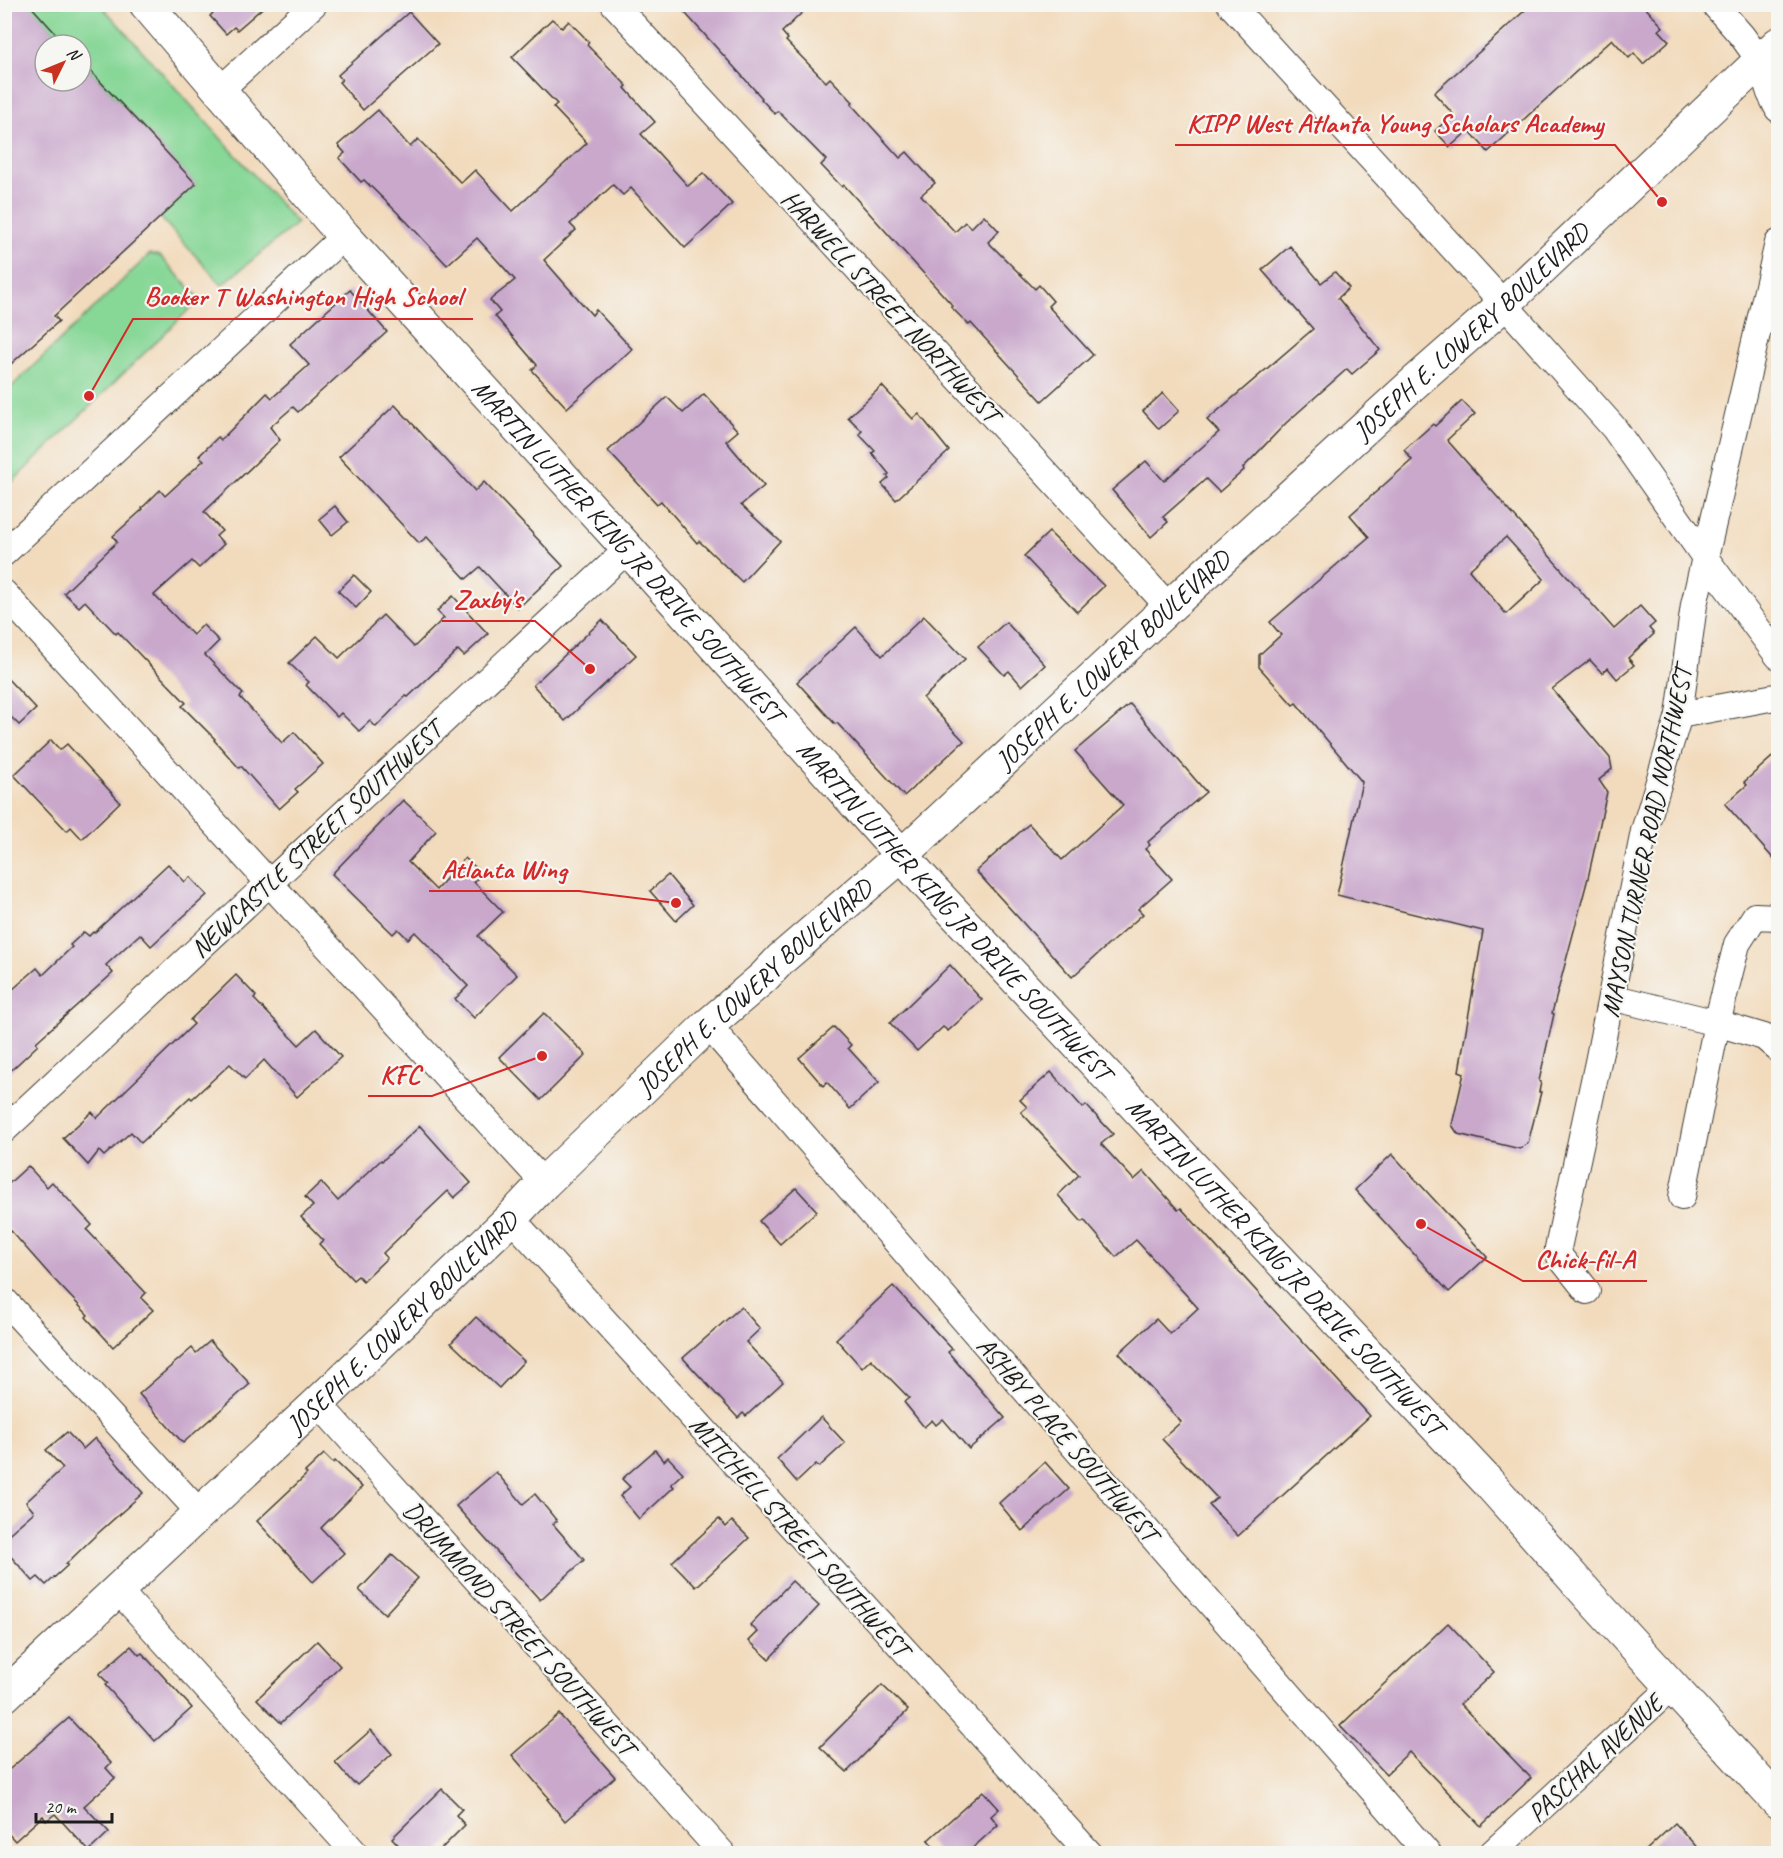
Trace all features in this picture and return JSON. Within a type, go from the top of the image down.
[{"type":"main road","name":"MARTIN LUTHER KING JR DRIVE SOUTHWEST","points":[[146,4],[344,236],[902,855],[1480,1473],[1672,1687],[1779,1802]]},
{"type":"main road","name":"JOSEPH E. LOWERY BOULEVARD","points":[[4,1696],[318,1403],[708,1025],[902,855],[1414,382],[1504,304],[1769,52]]},
{"type":"street","points":[[220,90],[314,4]]},
{"type":"street","name":"HARWELL STREET NORTHWEST","points":[[614,4],[1169,607]]},
{"type":"street","points":[[1230,4],[1614,428],[1706,559],[1779,656]]},
{"type":"street","points":[[1714,4],[1742,36],[1769,52],[1770,93],[1779,109]]},
{"type":"street","points":[[4,553],[344,236]]},
{"type":"street","name":"MAYSON TURNER ROAD NORTHWEST","points":[[1587,1292],[1560,1257],[1558,1248],[1644,831],[1679,714],[1694,605],[1779,243]]},
{"type":"street","name":"NEWCASTLE STREET SOUTHWEST","points":[[4,1130],[628,549]]},
{"type":"street","points":[[4,592],[544,1183]]},
{"type":"street","points":[[1679,714],[1779,698]]},
{"type":"street","points":[[1682,1197],[1717,1023],[1737,944],[1755,916],[1779,917]]},
{"type":"street","points":[[1611,997],[1764,1037],[1779,1049]]},
{"type":"street","name":"ASHBY PLACE SOUTHWEST","points":[[708,1025],[1428,1854]]},
{"type":"street","name":"MITCHELL STREET SOUTHWEST","points":[[511,1218],[1090,1854]]},
{"type":"street","points":[[4,1300],[200,1513]]},
{"type":"street","name":"DRUMMOND STREET SOUTHWEST","points":[[318,1403],[723,1854]]},
{"type":"street","points":[[118,1590],[350,1851]]},
{"type":"street","name":"PASCHAL AVENUE","points":[[1491,1854],[1672,1687]]},
{"type":"green space","points":[[29,5],[101,5],[297,223],[222,285],[160,217],[195,184],[93,74],[93,33],[55,33]]},
{"type":"green space","points":[[150,254],[160,256],[200,299],[5,489],[5,393]]},
{"type":"building","points":[[4,4],[29,4],[55,33],[33,33],[33,93],[93,93],[93,74],[196,184],[54,316],[59,321],[4,370]]},
{"type":"building","points":[[213,4],[267,4],[237,30],[234,27],[226,34],[210,16],[217,9]]},
{"type":"building","points":[[677,4],[811,4],[782,32],[788,39],[786,41],[826,82],[830,78],[900,158],[907,152],[935,183],[921,195],[955,232],[965,222],[971,228],[984,215],[999,231],[988,242],[1035,289],[1039,285],[1053,301],[1048,306],[1093,355],[1042,401],[971,323],[969,325],[951,307],[953,306],[844,185],[842,187],[821,165],[826,160],[778,111],[775,114]]},
{"type":"building","points":[[1532,4],[1642,4],[1663,27],[1659,30],[1669,41],[1643,64],[1634,53],[1629,58],[1612,39],[1488,152],[1469,130],[1450,147],[1435,131],[1453,114],[1434,93]]},
{"type":"building","points":[[409,12],[438,44],[363,110],[339,82],[342,80],[338,75]]},
{"type":"building","points":[[552,19],[562,28],[569,21],[589,42],[587,45],[627,86],[625,88],[655,122],[641,134],[688,186],[703,173],[732,204],[685,248],[631,188],[623,195],[613,185],[570,224],[576,230],[544,260],[592,315],[596,310],[632,349],[567,408],[532,370],[537,365],[495,316],[500,312],[490,300],[515,280],[477,238],[447,265],[407,222],[364,180],[361,182],[339,158],[345,153],[338,145],[378,110],[410,147],[418,139],[461,183],[475,170],[513,211],[587,143],[553,107],[557,104],[512,57]]},
{"type":"building","points":[[1290,246],[1321,283],[1335,272],[1349,288],[1338,298],[1380,350],[1352,374],[1347,369],[1286,423],[1243,468],[1244,470],[1219,492],[1206,479],[1163,517],[1168,522],[1151,537],[1112,490],[1146,461],[1164,481],[1219,432],[1207,420],[1313,329],[1262,270]]},
{"type":"building","points":[[350,290],[387,332],[298,412],[293,407],[270,427],[280,440],[204,512],[222,531],[216,536],[224,544],[199,568],[192,561],[154,595],[193,635],[203,625],[219,641],[205,655],[243,694],[240,697],[282,743],[294,732],[323,764],[295,789],[298,792],[279,809],[241,766],[239,768],[215,739],[182,706],[186,703],[118,632],[116,634],[85,601],[79,607],[64,593],[117,542],[113,536],[160,490],[165,496],[204,460],[199,456],[218,437],[221,440],[267,393],[272,398],[309,365],[290,344]]},
{"type":"building","points":[[882,386],[913,419],[919,414],[949,451],[896,500],[882,484],[889,478],[887,476],[889,474],[872,453],[875,451],[859,434],[862,431],[848,417]]},
{"type":"building","points":[[1163,393],[1179,411],[1159,429],[1143,411]]},
{"type":"building","points":[[704,394],[738,431],[726,441],[764,486],[741,505],[780,541],[742,582],[699,541],[697,543],[661,501],[657,504],[608,451],[667,397],[683,413]]},
{"type":"building","points":[[1462,401],[1475,414],[1447,440],[1614,629],[1640,606],[1655,623],[1649,628],[1654,634],[1628,658],[1634,665],[1617,679],[1608,668],[1602,673],[1590,660],[1552,689],[1610,758],[1612,769],[1599,780],[1607,792],[1588,878],[1552,1013],[1554,1014],[1539,1081],[1541,1082],[1539,1092],[1541,1092],[1528,1143],[1520,1149],[1458,1134],[1452,1125],[1464,1073],[1459,1071],[1483,931],[1337,895],[1362,782],[1296,703],[1293,705],[1259,667],[1259,655],[1281,635],[1270,622],[1369,537],[1350,515],[1412,460],[1404,450],[1433,424],[1435,426]],"holes":[[[1506,537],[1544,579],[1506,614],[1469,570]]]},
{"type":"building","points":[[395,405],[475,491],[484,482],[563,566],[518,608],[480,567],[466,579],[427,537],[419,543],[339,457]]},
{"type":"building","points":[[335,506],[348,522],[332,535],[319,519]]},
{"type":"building","points":[[1049,532],[1104,586],[1077,612],[1024,556]]},
{"type":"building","points":[[354,575],[371,592],[356,608],[338,591]]},
{"type":"building","points":[[453,596],[488,634],[464,656],[458,650],[408,697],[406,696],[376,727],[370,721],[359,731],[341,713],[337,717],[306,685],[309,682],[289,663],[317,636],[339,658],[383,615],[414,647],[444,618],[437,611]]},
{"type":"building","points":[[924,616],[965,659],[923,698],[964,741],[904,796],[797,682],[856,627],[882,656]]},
{"type":"building","points":[[602,620],[636,655],[565,721],[533,685]]},
{"type":"building","points":[[1006,622],[1045,665],[1022,686],[1009,671],[1004,675],[978,647]]},
{"type":"building","points":[[4,675],[36,709],[19,725],[4,710]]},
{"type":"building","points":[[1130,704],[1206,792],[1148,842],[1150,845],[1145,849],[1172,879],[1138,909],[1143,914],[1072,977],[976,871],[1029,824],[1062,860],[1123,805],[1075,751]]},
{"type":"building","points":[[51,740],[60,750],[67,744],[120,802],[82,839],[71,827],[67,831],[14,775]]},
{"type":"building","points":[[1779,751],[1779,865],[1725,804],[1747,785],[1744,782]]},
{"type":"building","points":[[403,800],[436,831],[408,862],[436,890],[465,858],[482,873],[474,882],[503,912],[478,936],[517,975],[474,1018],[455,999],[468,986],[415,932],[408,939],[398,929],[393,934],[332,874]]},
{"type":"building","points":[[168,864],[185,882],[190,877],[207,895],[151,946],[140,934],[106,965],[113,973],[36,1042],[38,1045],[4,1077],[4,997],[37,968],[43,975],[84,932],[89,936],[94,933]]},
{"type":"building","points":[[668,875],[693,905],[676,921],[650,891]]},
{"type":"building","points":[[950,965],[982,1000],[948,1031],[943,1027],[917,1051],[890,1023]]},
{"type":"building","points":[[236,975],[256,996],[254,999],[299,1045],[316,1029],[341,1057],[297,1097],[264,1060],[245,1079],[230,1064],[192,1099],[190,1097],[141,1143],[131,1132],[104,1156],[99,1151],[88,1165],[63,1138],[92,1112],[97,1118],[194,1024],[190,1020]]},
{"type":"building","points":[[544,1013],[586,1055],[541,1100],[499,1057]]},
{"type":"building","points":[[834,1027],[851,1045],[848,1048],[879,1082],[850,1109],[827,1082],[823,1086],[799,1058]]},
{"type":"building","points":[[1051,1072],[1083,1108],[1086,1105],[1113,1134],[1101,1144],[1134,1180],[1144,1171],[1178,1210],[1181,1208],[1370,1416],[1238,1536],[1209,1505],[1217,1498],[1162,1439],[1181,1422],[1119,1353],[1156,1319],[1170,1334],[1198,1308],[1136,1240],[1116,1257],[1084,1220],[1082,1222],[1058,1195],[1079,1175],[1021,1112],[1027,1107],[1020,1100]]},
{"type":"building","points":[[420,1126],[471,1183],[454,1198],[448,1191],[383,1253],[387,1258],[363,1281],[358,1276],[353,1280],[319,1244],[323,1240],[301,1217],[313,1206],[305,1197],[321,1182],[338,1201]]},
{"type":"building","points":[[1392,1154],[1487,1257],[1449,1292],[1355,1190]]},
{"type":"building","points":[[28,1166],[47,1187],[52,1182],[92,1225],[87,1230],[146,1293],[141,1298],[153,1310],[113,1347],[86,1317],[88,1315],[4,1223],[4,1188]]},
{"type":"building","points":[[796,1188],[817,1211],[780,1244],[759,1221]]},
{"type":"building","points":[[893,1286],[952,1349],[948,1352],[1005,1418],[969,1449],[943,1419],[936,1425],[932,1420],[924,1427],[904,1402],[909,1398],[871,1359],[862,1368],[836,1339]]},
{"type":"building","points":[[741,1307],[760,1329],[746,1342],[783,1382],[746,1416],[743,1413],[738,1418],[683,1358]]},
{"type":"building","points":[[476,1317],[524,1361],[499,1388],[451,1343]]},
{"type":"building","points":[[210,1341],[250,1384],[183,1443],[139,1394],[192,1348],[196,1353]]},
{"type":"building","points":[[821,1417],[845,1443],[819,1467],[816,1464],[797,1482],[777,1459]]},
{"type":"building","points":[[67,1432],[83,1449],[95,1438],[143,1493],[96,1535],[46,1585],[38,1577],[33,1581],[4,1549],[4,1538],[34,1512],[26,1502],[63,1468],[46,1450]]},
{"type":"building","points":[[655,1450],[664,1461],[668,1457],[683,1473],[671,1484],[674,1487],[639,1519],[620,1496],[630,1487],[622,1479]]},
{"type":"building","points":[[324,1454],[333,1463],[335,1461],[362,1487],[321,1528],[344,1553],[313,1582],[257,1521],[307,1474],[305,1472]]},
{"type":"building","points":[[1045,1462],[1069,1489],[1022,1531],[999,1503]]},
{"type":"building","points":[[496,1472],[523,1504],[535,1494],[557,1521],[553,1524],[584,1560],[540,1600],[456,1506]]},
{"type":"building","points":[[719,1519],[726,1527],[732,1521],[749,1538],[696,1587],[672,1562]]},
{"type":"building","points":[[392,1555],[418,1578],[385,1614],[359,1590]]},
{"type":"building","points":[[792,1581],[819,1606],[769,1659],[749,1641],[758,1632],[750,1625]]},
{"type":"building","points":[[1448,1623],[1494,1672],[1460,1704],[1531,1778],[1481,1826],[1409,1752],[1386,1774],[1340,1726]]},
{"type":"building","points":[[317,1641],[340,1666],[281,1723],[257,1699]]},
{"type":"building","points":[[131,1646],[139,1655],[142,1653],[192,1708],[155,1741],[105,1685],[108,1683],[99,1674]]},
{"type":"building","points":[[882,1685],[908,1710],[847,1772],[820,1747]]},
{"type":"building","points":[[559,1714],[615,1777],[565,1821],[547,1799],[549,1798],[512,1755]]},
{"type":"building","points":[[69,1718],[111,1763],[106,1768],[115,1778],[84,1806],[109,1832],[89,1851],[55,1814],[46,1821],[43,1816],[15,1841],[4,1829],[4,1774]]},
{"type":"building","points":[[371,1730],[392,1754],[357,1785],[335,1762]]},
{"type":"building","points":[[442,1789],[462,1809],[456,1815],[465,1825],[436,1854],[407,1854],[392,1838]]},
{"type":"building","points":[[983,1791],[999,1809],[991,1816],[998,1825],[966,1854],[940,1854],[928,1840]]},
{"type":"building","points":[[1675,1823],[1703,1854],[1642,1854]]},
{"type":"place","name":"KIPP West Atlanta Young Scholars Academy","points":[[1662,202]]},
{"type":"place","name":"Booker T Washington High School","points":[[89,396]]},
{"type":"place","name":"Zaxby's","points":[[590,669]]},
{"type":"place","name":"Atlanta Wing","points":[[676,903]]},
{"type":"place","name":"KFC","points":[[542,1056]]},
{"type":"place","name":"Chick-fil-A","points":[[1421,1224]]}]
